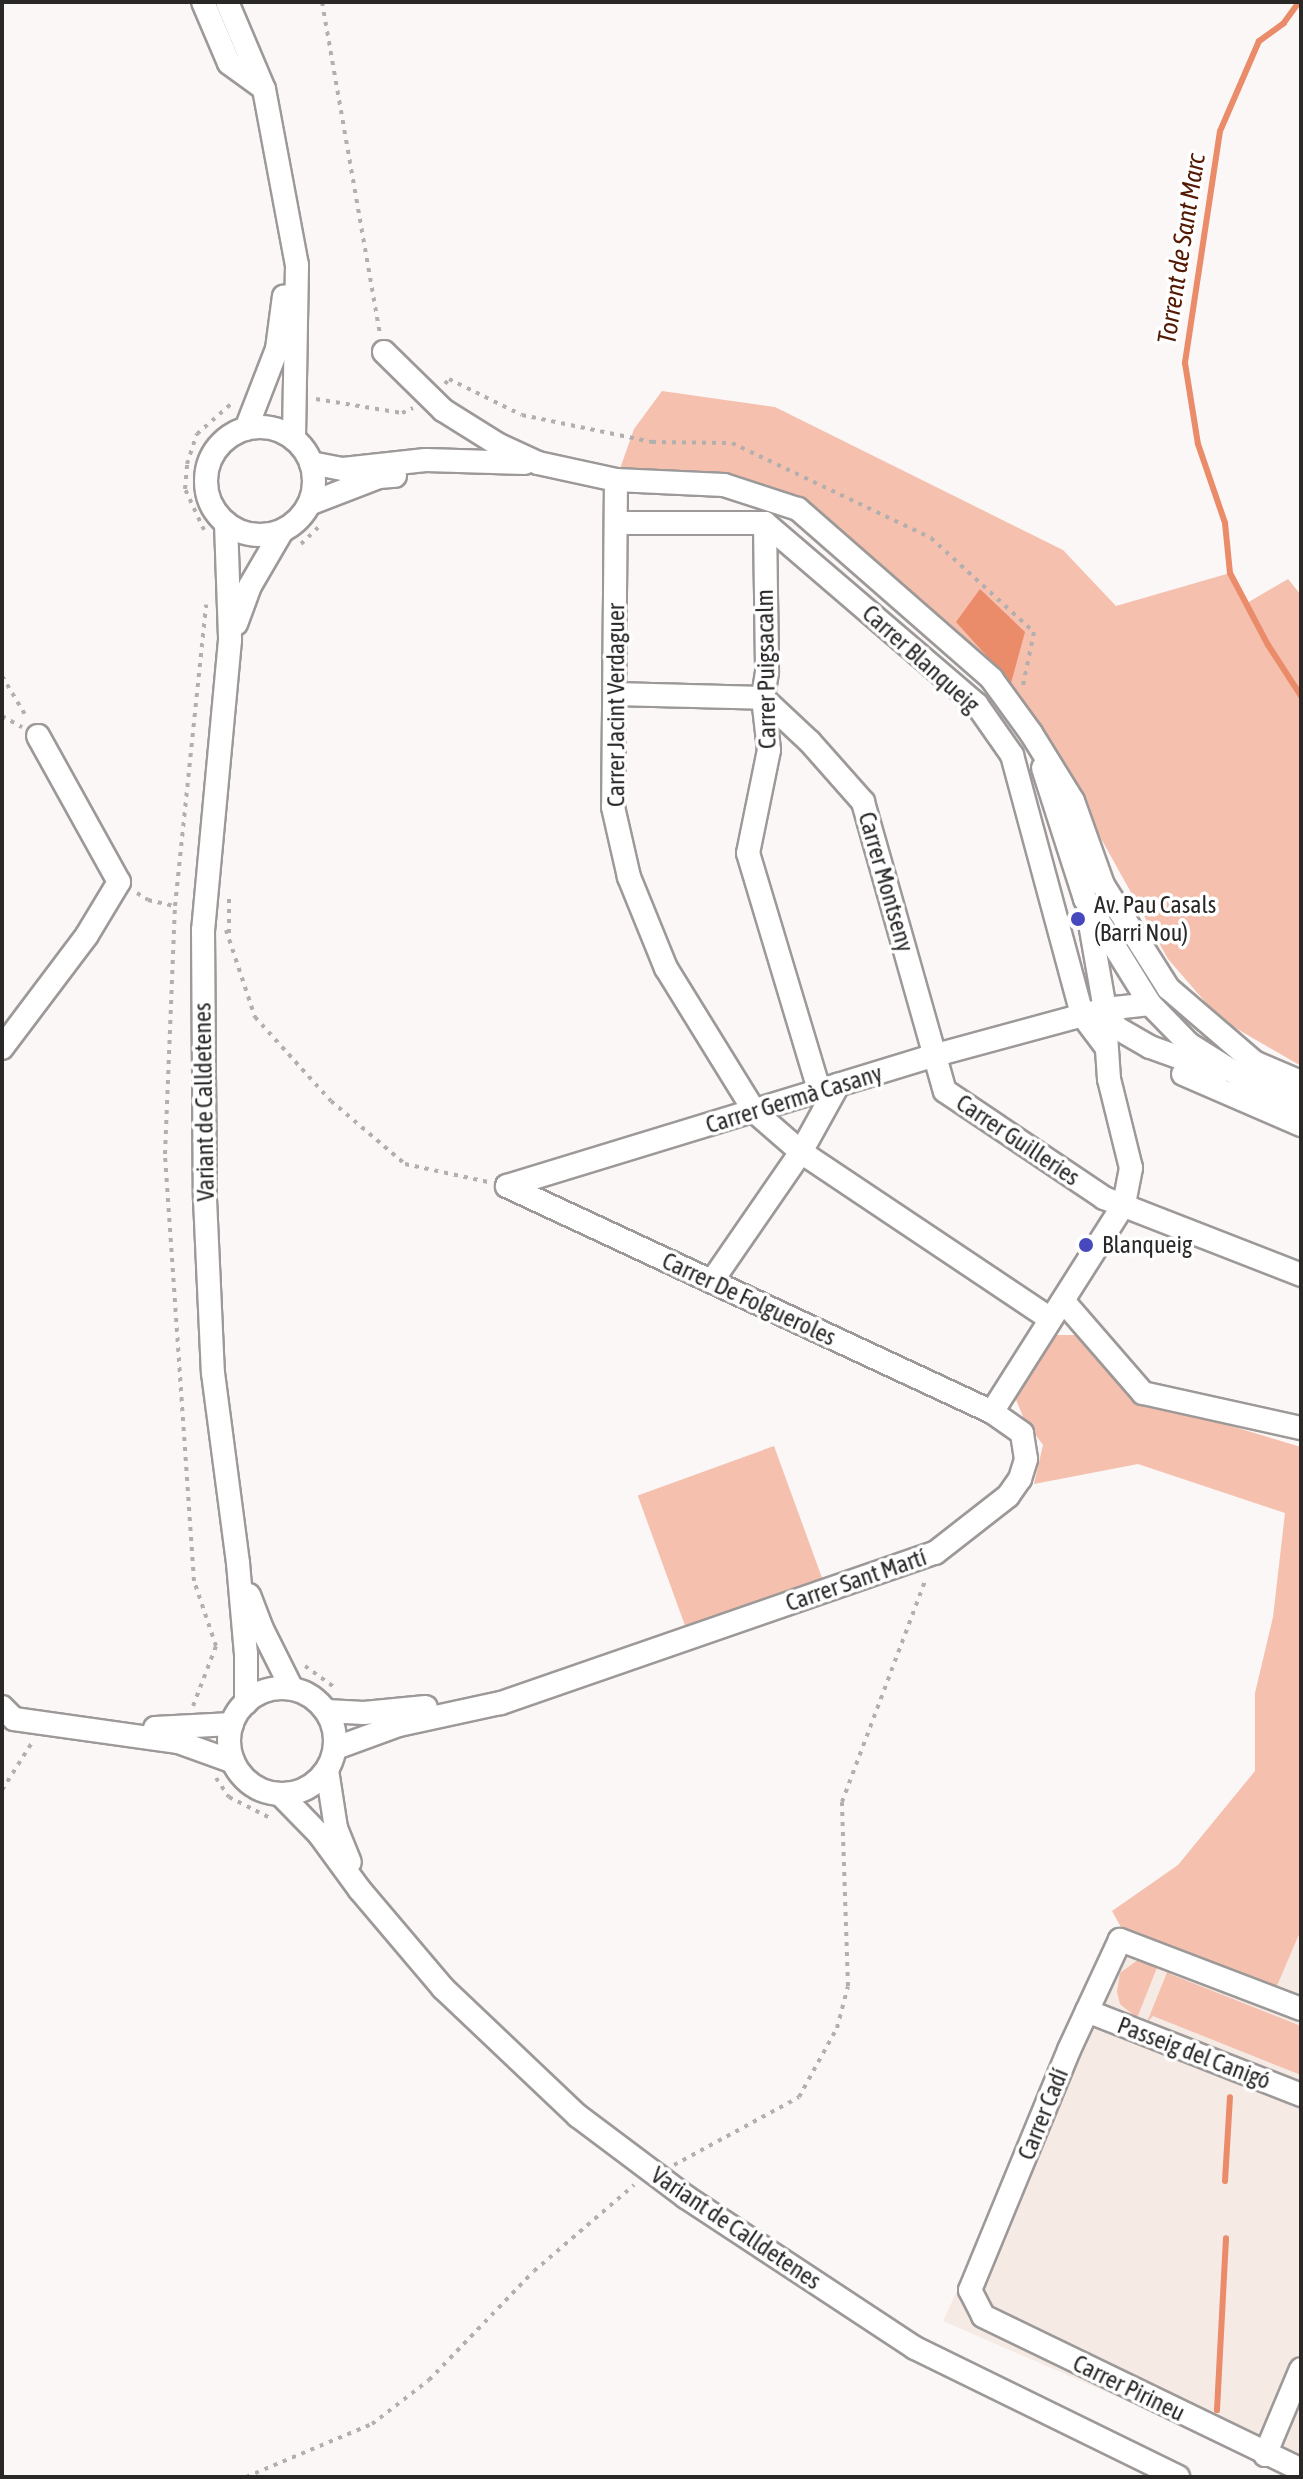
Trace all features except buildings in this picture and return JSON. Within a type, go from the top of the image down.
[{"type":"street","points":[[203,2],[229,63],[264,89]]},
{"type":"street","points":[[227,2],[264,89],[297,265],[294,439]]},
{"type":"street","points":[[292,233],[277,349],[246,429],[267,427],[294,439],[311,463],[314,479],[309,504]]},
{"type":"street","points":[[384,352],[443,410],[499,445],[538,463],[616,480],[724,485],[798,509],[991,678],[1031,733],[1073,801],[1103,885],[1168,988],[1254,1062],[1301,1082]]},
{"type":"street","name":"Variant de Calldetenes","points":[[246,429],[219,445],[206,473],[210,503],[226,523],[230,640],[203,930],[204,1183],[213,1373],[238,1563],[246,1654],[246,1703]]},
{"type":"street","name":"Variant de Calldetenes","points":[[311,463],[343,469],[426,460],[538,463]]},
{"type":"street","name":"Variant de Calldetenes","points":[[230,640],[250,586],[287,540],[309,504],[379,477],[442,470],[476,461]]},
{"type":"street","name":"Carrer Jacint Verdaguer","points":[[616,480],[613,807],[629,877],[666,968],[755,1112],[801,1152],[1057,1311],[1143,1393],[1301,1428]]},
{"type":"street","points":[[226,523],[253,535],[287,540]]},
{"type":"street","points":[[617,523],[765,523]]},
{"type":"street","name":"Carrer Puigsacalm","points":[[765,523],[767,672],[763,698],[769,750],[748,853],[829,1087]]},
{"type":"street","name":"Carrer Blanqueig","points":[[765,523],[977,705],[1012,755],[1082,1015]]},
{"type":"street","points":[[615,694],[763,698]]},
{"type":"street","name":"Carrer Montseny","points":[[763,698],[810,742],[863,802],[936,1055]]},
{"type":"street","points":[[992,1412],[1124,1204],[1131,1168],[1109,1079],[1105,1009],[1085,899],[1031,733]]},
{"type":"street","points":[[2,1048],[87,935],[119,882],[38,736]]},
{"type":"street","points":[[1085,899],[1150,1004],[1189,1044],[1248,1081]]},
{"type":"street","points":[[1140,1043],[1150,1004]]},
{"type":"street","name":"Carrer Germà Casany","points":[[507,1186],[936,1055],[1105,1009],[1150,1004]]},
{"type":"street","points":[[1105,1009],[1117,1028],[1140,1043],[1248,1081],[1301,1104]]},
{"type":"street","points":[[1082,1015],[1106,1047]]},
{"type":"street","points":[[1106,1047],[1140,1043]]},
{"type":"street","points":[[1140,1043],[1153,1057],[1174,1070],[1301,1125]]},
{"type":"street","name":"Carrer Guilleries","points":[[936,1055],[945,1091],[1104,1198],[1301,1275]]},
{"type":"street","points":[[712,1281],[801,1152],[829,1087]]},
{"type":"street","name":"Carrer De Folgueroles","points":[[507,1186],[992,1412]]},
{"type":"street","name":"Carrer Sant Martí","points":[[336,1748],[399,1725],[501,1703],[935,1553],[1008,1496],[1020,1479],[1026,1459],[1022,1433],[992,1412]]},
{"type":"street","name":"Variant de Calldetenes","points":[[238,1563],[262,1629],[292,1689]]},
{"type":"street","name":"Carrer Sant Martí","points":[[326,1711],[364,1713],[465,1703],[592,1673]]},
{"type":"street","points":[[270,1689],[292,1689],[318,1701],[326,1711],[335,1731],[336,1748],[327,1770],[307,1789],[280,1794],[255,1787],[234,1762],[229,1742],[232,1724],[246,1703],[270,1689]]},
{"type":"street","points":[[2,1707],[14,1719],[38,1732],[178,1742],[234,1762]]},
{"type":"street","points":[[38,1732],[232,1724]]},
{"type":"street","name":"Variant de Calldetenes","points":[[327,1770],[336,1828],[360,1890]]},
{"type":"street","name":"Variant de Calldetenes","points":[[280,1794],[319,1834],[360,1890],[443,1988],[578,2116],[656,2174],[915,2348],[1178,2477]]},
{"type":"street","name":"Carrer Cadí","points":[[970,2290],[1120,1940],[1301,2009]]},
{"type":"street","name":"Passeig del Canigó","points":[[1087,2011],[1301,2095]]},
{"type":"street","name":"Carrer Pirineu","points":[[970,2290],[983,2316],[1301,2470]]},
{"type":"street","points":[[1265,2455],[1301,2369]]},
{"type":"path","points":[[322,2],[384,352]]},
{"type":"path","points":[[210,541],[185,489],[187,464],[197,434],[241,395]]},
{"type":"path","points":[[287,540],[325,521]]},
{"type":"path","points":[[189,1727],[193,1705],[216,1646],[194,1581],[165,1154],[175,906],[206,597]]},
{"type":"path","points":[[2,676],[38,736]]},
{"type":"path","points":[[119,882],[148,900],[175,906]]},
{"type":"path","points":[[229,890],[229,937],[255,1017],[331,1101],[405,1164],[507,1186]]},
{"type":"path","points":[[246,2477],[372,2424],[429,2380],[534,2271],[630,2188],[719,2143],[799,2097],[837,2028],[848,1986],[842,1802],[935,1553]]},
{"type":"path","points":[[2,1790],[38,1732]]},
{"type":"path","points":[[209,1771],[229,1797],[279,1822]]},
{"type":"shaded area","points":[[662,391],[775,407],[1063,550],[1116,606],[1230,573],[1247,603],[1288,579],[1301,595],[1301,1066],[1220,1019],[1168,959],[1079,799],[991,678],[798,509],[724,485],[616,480],[634,429]]},
{"type":"shaded area","points":[[980,589],[1025,632],[1011,683],[956,622]]},
{"type":"shaded area","points":[[1055,1335],[1080,1335],[1141,1399],[1301,1447],[1301,1930],[1276,1988],[1122,1929],[1112,1911],[1178,1865],[1255,1771],[1255,1693],[1273,1617],[1285,1513],[1138,1464],[1034,1484],[1043,1445],[1024,1419],[1014,1395]]},
{"type":"shaded area","points":[[774,1446],[826,1589],[690,1638],[638,1496]]},
{"type":"shaded area","points":[[1301,1931],[1301,2477],[943,2321],[1120,1940],[1271,1998]]},
{"type":"shaded area","points":[[1139,1959],[1160,1960],[1137,2018],[1120,2004],[1117,1992],[1120,1973]]},
{"type":"shaded area","points":[[1170,1965],[1170,1974],[1301,2026],[1301,2075],[1153,2016],[1147,2022]]},
{"type":"waterway","name":"Torrent de Sant Marc","points":[[1299,2],[1284,23],[1259,41],[1220,131],[1185,363],[1198,444],[1225,523],[1230,573],[1268,645],[1301,696]]},
{"type":"waterway","name":"Torrent de Sant Marc","points":[[1225,2181],[1230,2097]]},
{"type":"waterway","name":"Torrent de Sant Marc","points":[[1217,2410],[1226,2238]]},
{"type":"place","name":"Av. Pau Casals (Barri Nou)","points":[[1078,919]]},
{"type":"place","name":"Blanqueig","points":[[1086,1245]]}]
